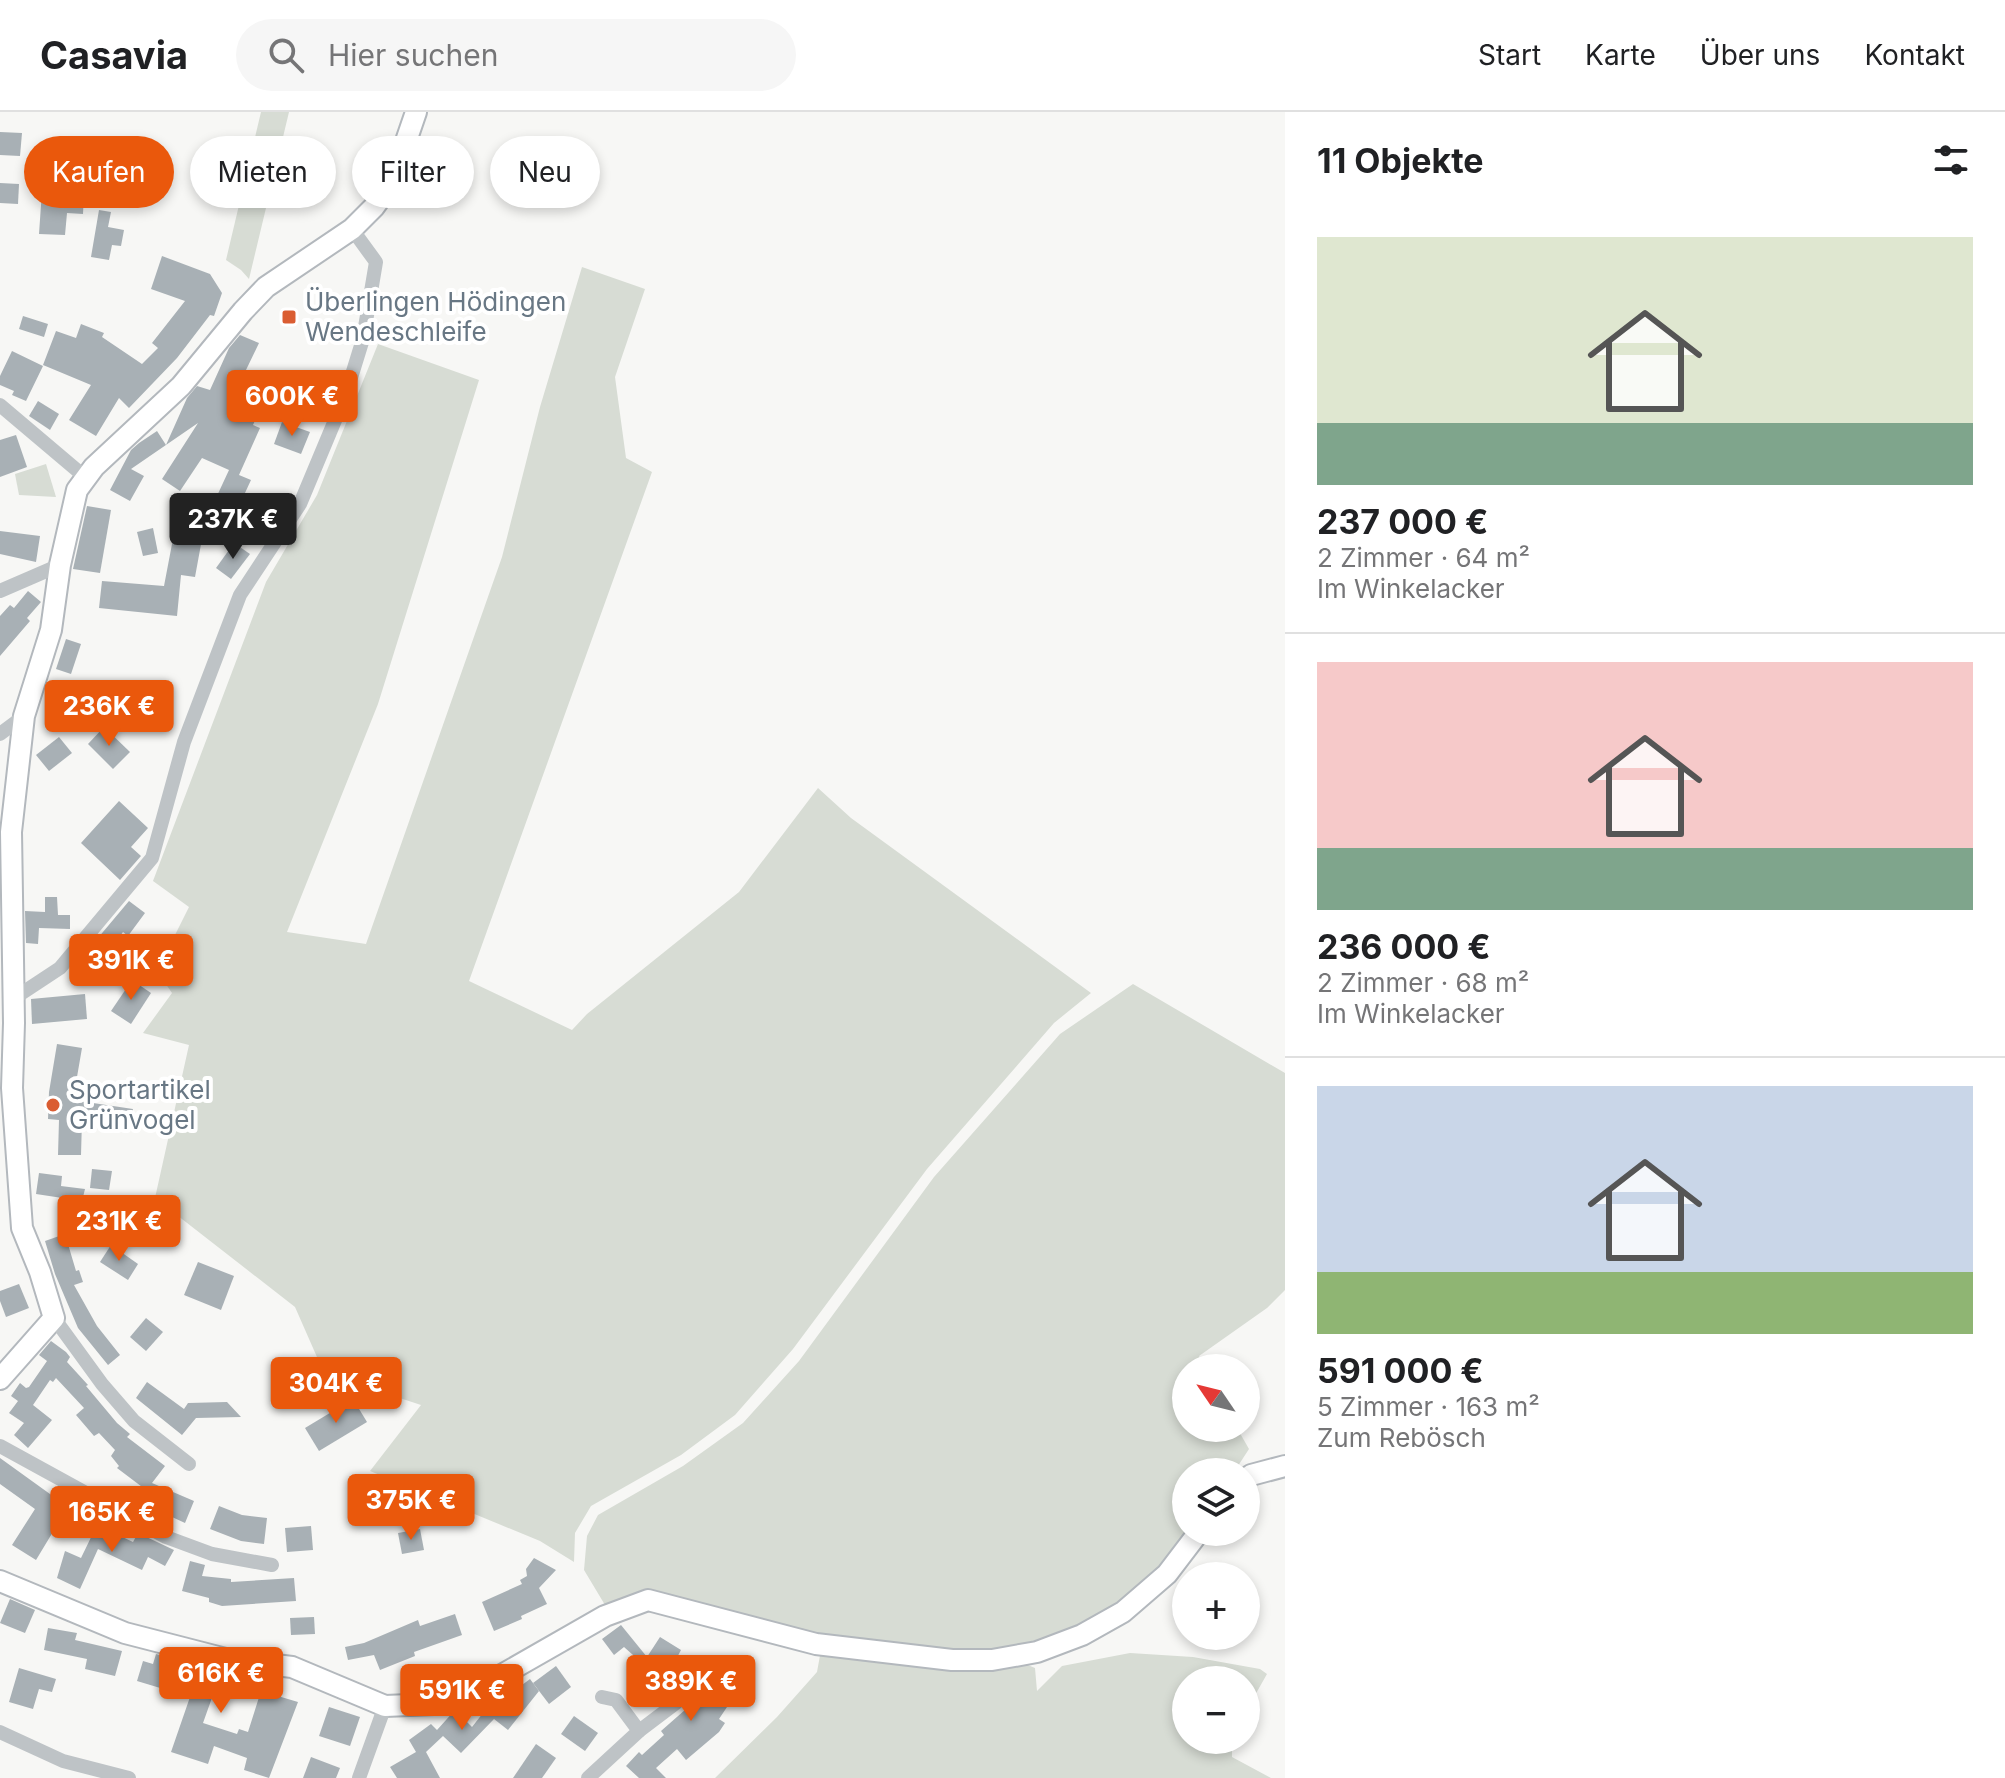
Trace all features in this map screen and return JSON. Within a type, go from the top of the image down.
[{"type":"street","points":[[189,1464],[134,1421],[102,1384],[54,1318],[22,1228],[7,1025],[13,999],[11,832],[24,716],[51,630],[60,565],[77,490],[85,477],[181,386],[266,287],[352,229],[374,207],[392,182],[416,112]]},
{"type":"street","points":[[13,999],[60,968],[152,858],[184,742],[240,595],[300,504],[346,394],[363,339],[376,262],[352,229]]},
{"type":"street","points":[[0,405],[85,477]]},
{"type":"street","points":[[0,591],[60,565]]},
{"type":"street","points":[[0,734],[24,716]]},
{"type":"street","points":[[0,1379],[54,1318]]},
{"type":"street","points":[[0,1446],[166,1537],[212,1554],[272,1565]]},
{"type":"street","points":[[1260,1473],[1285,1466]]},
{"type":"street","points":[[0,1581],[125,1633],[226,1659],[292,1667],[385,1706],[434,1704],[479,1688],[605,1616],[648,1600],[816,1644],[952,1660],[992,1660],[1037,1652],[1082,1635],[1123,1612],[1167,1574],[1188,1546]]},
{"type":"street","points":[[602,1697],[616,1700],[639,1731]]},
{"type":"street","points":[[588,1778],[639,1731],[676,1703]]},
{"type":"street","points":[[359,1778],[385,1706]]},
{"type":"street","points":[[0,1732],[63,1761],[129,1778]]},
{"type":"shaded area","points":[[261,112],[289,112],[283,136],[255,136]]},
{"type":"shaded area","points":[[238,208],[266,208],[249,279],[226,260]]},
{"type":"shaded area","points":[[582,267],[645,289],[615,377],[626,458],[652,472],[469,981],[572,1030],[587,1014],[739,892],[818,788],[851,818],[1091,993],[1054,1023],[927,1169],[793,1349],[735,1415],[681,1455],[591,1506],[575,1533],[574,1562],[540,1541],[370,1471],[421,1405],[324,1373],[295,1307],[155,1198],[189,1045],[143,1033],[172,993],[157,971],[189,907],[153,881],[266,582],[317,495],[378,344],[479,380],[378,704],[287,932],[366,944],[502,557],[540,407]]},
{"type":"shaded area","points":[[46,464],[56,497],[19,495],[15,474]]},
{"type":"shaded area","points":[[1133,984],[1285,1073],[1285,1290],[1267,1308],[1202,1354],[1172,1354],[1172,1442],[1245,1442],[1249,1449],[1243,1458],[1172,1458],[1172,1546],[1182,1546],[1165,1568],[1121,1607],[1082,1629],[993,1655],[813,1640],[647,1596],[608,1610],[584,1570],[587,1536],[598,1515],[683,1466],[743,1423],[799,1361],[934,1177],[1060,1034]]},
{"type":"shaded area","points":[[821,1650],[1018,1661],[1035,1668],[1037,1691],[1062,1666],[1130,1653],[1193,1657],[1243,1666],[1172,1666],[1172,1754],[1232,1754],[1232,1757],[1271,1778],[715,1778],[817,1672]]},
{"type":"shaded area","points":[[1260,1669],[1267,1674],[1260,1686]]},
{"type":"building","points":[[0,132],[22,133],[20,156],[0,155]]},
{"type":"building","points":[[0,183],[19,184],[18,204],[0,203]]},
{"type":"building","points":[[41,208],[83,208],[83,214],[67,213],[65,235],[39,234]]},
{"type":"building","points":[[99,210],[111,212],[108,227],[124,230],[121,246],[112,245],[109,260],[91,257]]},
{"type":"building","points":[[162,256],[210,274],[222,293],[214,316],[210,315],[177,358],[129,408],[119,398],[96,436],[69,420],[91,385],[43,365],[56,331],[76,338],[81,324],[104,333],[102,337],[142,364],[158,348],[152,343],[185,301],[151,289]]},
{"type":"building","points":[[23,316],[48,324],[44,337],[19,329]]},
{"type":"building","points":[[240,335],[259,343],[246,370],[272,382],[253,425],[260,428],[239,475],[251,480],[238,508],[216,498],[229,470],[202,458],[180,491],[162,479],[198,423],[166,445],[187,398],[197,386],[210,390],[229,348]]},
{"type":"building","points":[[12,351],[43,366],[26,401],[0,385],[0,376]]},
{"type":"building","points":[[38,401],[59,414],[50,430],[29,416]]},
{"type":"building","points":[[282,422],[310,432],[301,454],[274,444]]},
{"type":"building","points":[[157,431],[166,445],[131,469],[144,476],[130,501],[110,490],[131,450],[139,443]]},
{"type":"building","points":[[16,435],[27,467],[0,477],[0,440]]},
{"type":"building","points":[[87,506],[111,510],[100,573],[73,569]]},
{"type":"building","points":[[176,523],[204,528],[195,577],[181,575],[177,616],[99,608],[102,581],[164,586]]},
{"type":"building","points":[[153,528],[158,553],[143,556],[137,532]]},
{"type":"building","points":[[0,531],[40,536],[36,562],[0,554]]},
{"type":"building","points":[[234,543],[250,554],[231,579],[216,568]]},
{"type":"building","points":[[28,591],[41,602],[27,618],[30,621],[0,656],[0,616],[10,605],[14,608]]},
{"type":"building","points":[[66,639],[81,644],[71,674],[56,669]]},
{"type":"building","points":[[80,691],[91,701],[69,725],[58,715]]},
{"type":"building","points":[[104,727],[130,752],[113,769],[88,744]]},
{"type":"building","points":[[59,737],[72,753],[49,771],[36,755]]},
{"type":"building","points":[[119,801],[148,828],[131,847],[141,856],[120,880],[81,843]]},
{"type":"building","points":[[45,897],[57,897],[58,915],[70,915],[70,929],[39,928],[38,944],[26,943],[25,911],[45,912]]},
{"type":"building","points":[[129,901],[145,913],[128,936],[123,932],[101,962],[87,951]]},
{"type":"building","points":[[132,980],[151,993],[131,1024],[111,1011]]},
{"type":"building","points":[[85,994],[87,1019],[32,1024],[31,999]]},
{"type":"building","points":[[57,1044],[82,1048],[73,1100],[133,1109],[130,1123],[86,1115],[86,1120],[82,1120],[81,1155],[58,1155],[59,1120],[48,1119]]},
{"type":"building","points":[[92,1169],[112,1171],[109,1190],[90,1188]]},
{"type":"building","points":[[39,1173],[62,1176],[61,1186],[85,1189],[82,1201],[36,1194]]},
{"type":"building","points":[[65,1234],[76,1271],[79,1270],[83,1282],[74,1285],[97,1326],[120,1355],[108,1365],[78,1328],[55,1274],[45,1241]]},
{"type":"building","points":[[111,1245],[138,1264],[128,1280],[100,1262]]},
{"type":"building","points":[[198,1262],[234,1276],[221,1310],[184,1295]]},
{"type":"building","points":[[19,1284],[29,1308],[6,1317],[0,1291]]},
{"type":"building","points":[[146,1318],[163,1332],[146,1351],[130,1337]]},
{"type":"building","points":[[51,1341],[70,1357],[67,1362],[117,1423],[130,1434],[127,1437],[165,1466],[152,1483],[194,1501],[185,1523],[159,1511],[162,1502],[117,1468],[119,1466],[111,1456],[115,1450],[99,1433],[94,1436],[76,1415],[84,1408],[56,1378],[53,1382],[50,1380],[33,1405],[52,1420],[28,1448],[14,1435],[24,1423],[9,1413],[18,1401],[11,1396],[20,1383],[29,1387],[47,1361],[39,1355]]},
{"type":"building","points":[[147,1382],[184,1409],[188,1403],[227,1402],[241,1417],[196,1418],[182,1435],[136,1398]]},
{"type":"building","points":[[353,1399],[367,1422],[319,1451],[305,1428]]},
{"type":"building","points":[[0,1458],[68,1507],[36,1560],[12,1545],[35,1509],[0,1484]]},
{"type":"building","points":[[219,1506],[242,1515],[267,1518],[264,1544],[241,1541],[210,1529]]},
{"type":"building","points":[[97,1525],[133,1542],[138,1533],[174,1550],[165,1566],[148,1557],[142,1570],[98,1549],[80,1589],[57,1578],[65,1551],[81,1558]]},
{"type":"building","points":[[311,1526],[313,1550],[287,1552],[285,1528]]},
{"type":"building","points":[[420,1529],[424,1550],[402,1554],[398,1533]]},
{"type":"building","points":[[534,1558],[556,1570],[539,1588],[547,1604],[494,1631],[482,1602],[522,1584],[520,1580],[527,1576],[526,1569]]},
{"type":"building","points":[[190,1561],[205,1565],[202,1576],[231,1579],[231,1582],[294,1578],[296,1601],[222,1606],[209,1602],[209,1598],[182,1591]]},
{"type":"building","points":[[10,1599],[35,1610],[25,1633],[0,1623]]},
{"type":"building","points":[[455,1614],[462,1635],[414,1652],[415,1656],[380,1670],[374,1655],[348,1660],[345,1647],[364,1643],[418,1620],[420,1626]]},
{"type":"building","points":[[314,1617],[315,1634],[291,1635],[290,1618]]},
{"type":"building","points":[[621,1625],[647,1657],[660,1637],[681,1650],[672,1667],[677,1688],[649,1695],[646,1684],[639,1685],[633,1655],[624,1647],[614,1655],[602,1639]]},
{"type":"building","points":[[48,1628],[77,1633],[75,1640],[122,1651],[115,1676],[85,1669],[87,1659],[44,1650]]},
{"type":"building","points":[[156,1654],[250,1677],[245,1689],[219,1678],[203,1723],[237,1734],[239,1729],[248,1732],[261,1691],[298,1702],[269,1778],[244,1770],[247,1758],[214,1746],[208,1764],[171,1752],[190,1697],[137,1681],[143,1661],[153,1664]]},
{"type":"building","points":[[715,1661],[738,1677],[731,1688],[737,1692],[719,1719],[725,1723],[686,1760],[677,1749],[656,1768],[666,1778],[639,1778],[626,1766],[639,1752],[642,1755],[664,1735],[661,1731],[694,1702],[689,1698]]},
{"type":"building","points":[[556,1666],[571,1687],[549,1704],[533,1683]]},
{"type":"building","points":[[19,1668],[56,1679],[52,1692],[39,1689],[33,1709],[9,1702]]},
{"type":"building","points":[[530,1679],[539,1691],[508,1730],[494,1719],[461,1753],[443,1736],[426,1752],[440,1778],[397,1778],[390,1767],[416,1752],[409,1740],[431,1724],[437,1730],[455,1710],[472,1727],[494,1699],[500,1704],[512,1689],[514,1691]]},
{"type":"building","points":[[329,1707],[360,1717],[350,1746],[319,1736]]},
{"type":"building","points":[[574,1716],[598,1733],[585,1751],[561,1734]]},
{"type":"building","points":[[536,1744],[556,1758],[542,1778],[513,1778]]},
{"type":"building","points":[[311,1757],[340,1768],[336,1778],[303,1778]]},
{"type":"place","name":"Überlingen Hödingen Wendeschleife","points":[[289,317]]},
{"type":"place","name":"Sportartikel Grünvogel","points":[[53,1105]]}]
